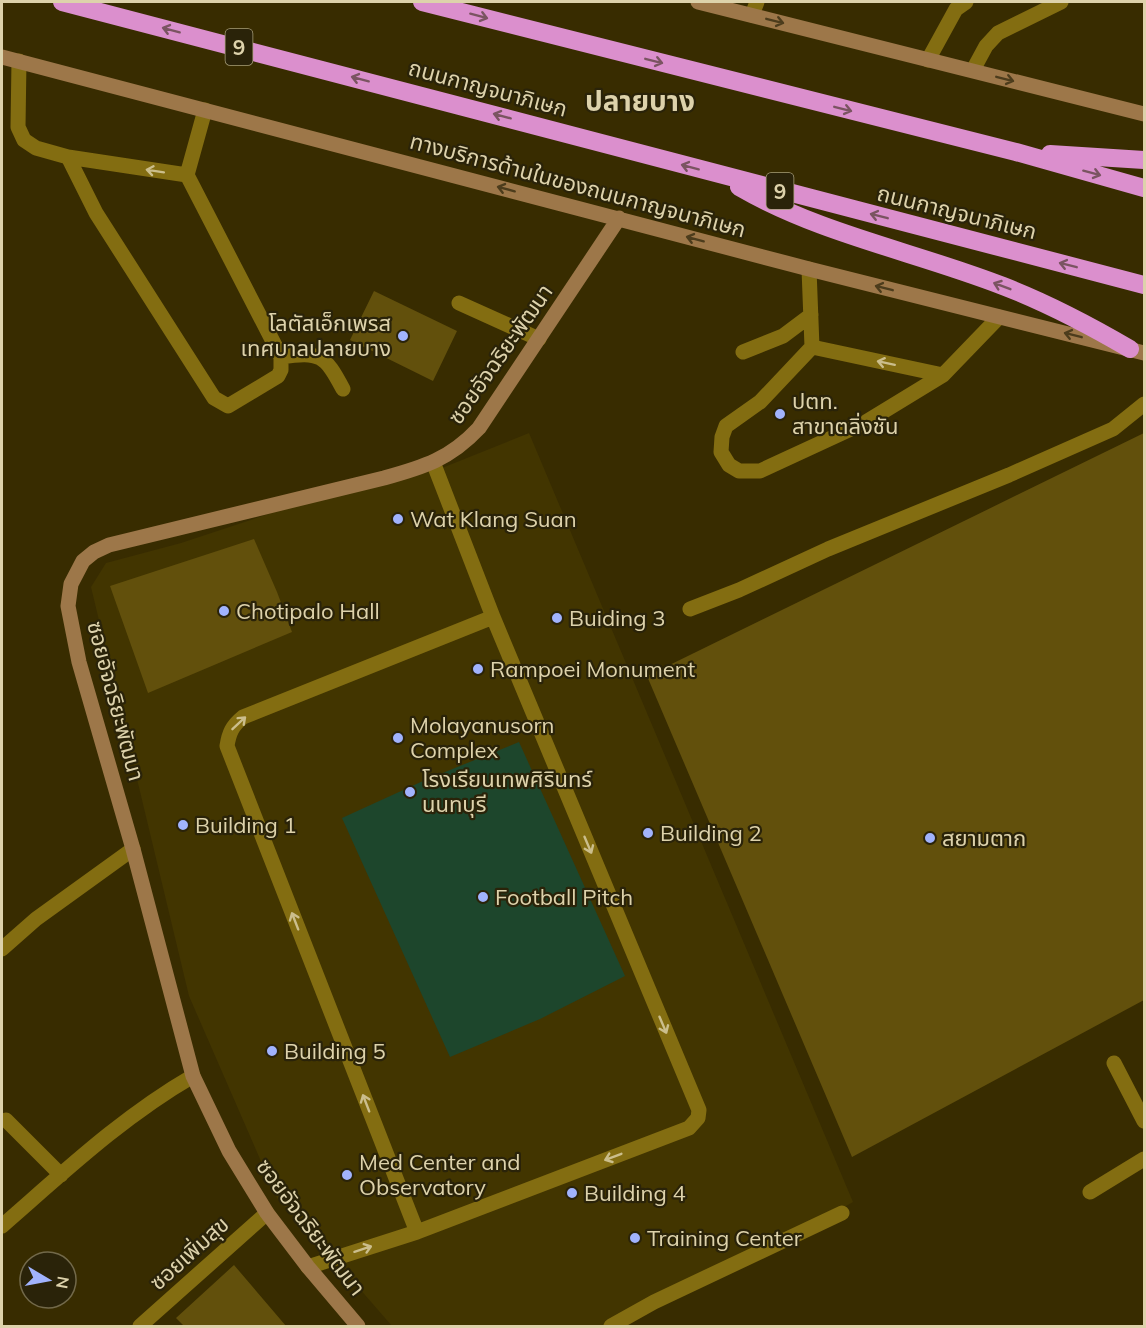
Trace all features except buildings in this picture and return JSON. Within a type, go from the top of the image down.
[{"type":"highway","name":"ถนนกาญจนาภิเษก","points":[[62,2],[1144,285]]},
{"type":"highway","points":[[422,2],[1016,152],[1144,188]]},
{"type":"highway","points":[[1016,152],[1144,160]]},
{"type":"highway","points":[[719,175],[762,200],[806,218],[1003,286],[1053,307],[1137,351]]},
{"type":"main road","points":[[698,2],[755,8],[928,60],[1144,114]]},
{"type":"main road","name":"ทางบริการด้านในของถนนกาญจนาภิเษก","points":[[2,57],[809,269],[1137,351]]},
{"type":"main road","name":"ซอยอัจฉริยะพัฒนา","points":[[358,1326],[308,1267],[267,1213],[229,1151],[193,1076],[133,849],[79,662],[68,606],[71,584],[83,561],[94,552],[109,545],[413,470],[454,452],[479,428],[619,218]]},
{"type":"street","points":[[928,60],[956,9],[966,2]]},
{"type":"street","points":[[973,70],[986,46],[998,33],[1061,2]]},
{"type":"street","points":[[20,61],[18,128],[24,140],[36,148],[69,157],[187,175]]},
{"type":"street","points":[[69,157],[96,213],[214,398],[228,406],[278,376],[281,370],[281,357],[187,175],[205,110]]},
{"type":"street","points":[[809,269],[812,347],[760,402],[726,426],[722,437],[721,452],[729,465],[738,471],[760,471],[866,422],[943,375],[999,317]]},
{"type":"street","points":[[459,303],[539,339]]},
{"type":"street","points":[[743,352],[783,336],[811,315]]},
{"type":"street","points":[[812,347],[943,375]]},
{"type":"street","points":[[281,357],[301,354],[321,357],[332,369],[343,389]]},
{"type":"street","points":[[690,609],[1113,429],[1144,404]]},
{"type":"street","points":[[308,1267],[417,1232],[689,1128],[698,1118],[699,1110],[493,617],[433,462]]},
{"type":"street","points":[[417,1232],[227,747],[234,725],[243,717],[493,617]]},
{"type":"street","points":[[2,949],[36,919],[133,849]]},
{"type":"street","points":[[1114,1063],[1144,1121]]},
{"type":"street","points":[[2,1226],[123,1122],[193,1076]]},
{"type":"street","points":[[6,1120],[61,1175]]},
{"type":"street","points":[[1090,1192],[1144,1159]]},
{"type":"street","name":"ซอยเพิ่มสุข","points":[[140,1326],[267,1213]]},
{"type":"street","points":[[611,1326],[654,1302],[842,1213]]},
{"type":"shaded area","name":"โรงเรียนเทพศิรินทร์ นนทบุรี","points":[[529,433],[853,1202],[796,1235],[615,1326],[392,1326],[277,1198],[189,996],[91,587],[106,563],[181,543],[353,486],[437,470]]},
{"type":"green space","name":"Football Pitch","points":[[519,742],[625,976],[540,1019],[450,1057],[342,818],[423,781]]},
{"type":"place","name":"โลตัสเอ็กเพรส เทศบาลปลายบาง","points":[[403,336]]},
{"type":"place","name":"ปตท. สาขาตลิ่งชัน","points":[[780,414]]},
{"type":"place","name":"Wat Klang Suan","points":[[398,519]]},
{"type":"place","name":"Chotipalo Hall","points":[[224,611]]},
{"type":"place","name":"Buiding 3","points":[[557,618]]},
{"type":"place","name":"Rampoei Monument","points":[[478,669]]},
{"type":"place","name":"Molayanusorn Complex","points":[[398,738]]},
{"type":"place","name":"โรงเรียนเทพศิรินทร์ นนทบุรี","points":[[410,792]]},
{"type":"place","name":"Building 1","points":[[183,825]]},
{"type":"place","name":"Building 2","points":[[648,833]]},
{"type":"place","name":"สยามตาก","points":[[930,838]]},
{"type":"place","name":"Football Pitch","points":[[483,897]]},
{"type":"place","name":"Building 5","points":[[272,1051]]},
{"type":"place","name":"Med Center and Observatory","points":[[347,1175]]},
{"type":"place","name":"Building 4","points":[[572,1193]]},
{"type":"place","name":"Training Center","points":[[635,1238]]},
{"type":"district","name":"ปลายบาง","points":[[640,100]]}]
